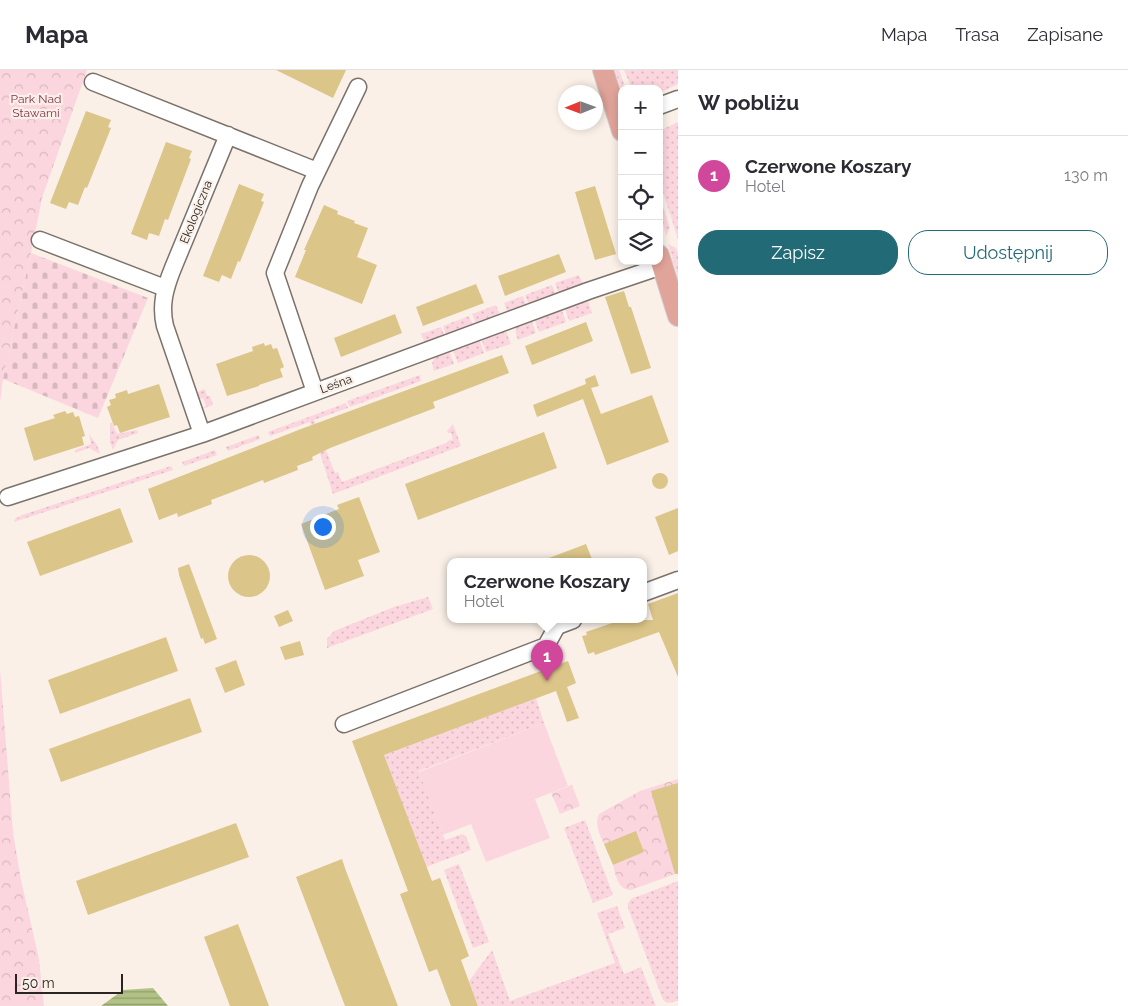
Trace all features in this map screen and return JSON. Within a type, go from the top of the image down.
[{"type":"main road","points":[[603,70],[618,114]]},
{"type":"main road","points":[[662,265],[678,316]]},
{"type":"street","points":[[93,82],[317,171]]},
{"type":"street","points":[[315,392],[275,273],[317,171],[358,87]]},
{"type":"street","points":[[663,105],[678,99]]},
{"type":"street","name":"Ekologiczna","points":[[202,434],[162,314],[165,288],[228,135]]},
{"type":"street","points":[[40,240],[165,288]]},
{"type":"street","name":"Leśna","points":[[8,497],[202,434],[596,288],[651,265]]},
{"type":"street","points":[[647,592],[678,580]]},
{"type":"street","points":[[344,724],[546,646],[557,626],[565,623]]},
{"type":"green space","name":"Park Nad Stawami","points":[[0,70],[87,70],[42,198],[3,379],[0,402]]},
{"type":"green space","points":[[615,70],[619,70],[625,85],[620,85]]},
{"type":"green space","points":[[624,70],[678,70],[678,84],[663,91],[663,85],[630,85]]},
{"type":"green space","points":[[678,122],[678,239],[663,192],[663,129]]},
{"type":"green space","points":[[663,206],[670,228],[666,236],[663,224]]},
{"type":"green space","points":[[668,244],[676,248],[678,254],[678,278]]},
{"type":"green space","points":[[31,253],[148,298],[98,418],[3,379]]},
{"type":"green space","points":[[579,275],[584,288],[560,296],[555,283]]},
{"type":"green space","points":[[552,285],[558,300],[531,310],[525,295]]},
{"type":"green space","points":[[523,296],[528,310],[508,313],[504,303]]},
{"type":"green space","points":[[587,298],[592,313],[569,321],[564,306]]},
{"type":"green space","points":[[496,305],[502,320],[478,329],[472,314]]},
{"type":"green space","points":[[561,308],[566,322],[539,332],[534,318]]},
{"type":"green space","points":[[469,316],[475,330],[448,340],[443,326]]},
{"type":"green space","points":[[531,319],[536,333],[518,340],[517,325]]},
{"type":"green space","points":[[441,327],[446,341],[432,345],[424,341],[421,334]]},
{"type":"green space","points":[[505,329],[511,344],[486,352],[481,338]]},
{"type":"green space","points":[[479,338],[484,353],[458,363],[452,348]]},
{"type":"green space","points":[[449,350],[454,364],[434,371],[432,364],[435,356]]},
{"type":"green space","points":[[420,375],[421,381],[350,407],[347,401]]},
{"type":"green space","points":[[205,389],[213,405],[196,411],[206,406],[203,398],[193,402],[197,393]]},
{"type":"green space","points":[[346,403],[348,408],[314,420],[335,473],[338,472],[342,482],[446,443],[453,439],[451,433],[447,431],[453,424],[461,446],[333,494],[310,422],[270,436],[268,432]]},
{"type":"green space","points":[[110,423],[112,423],[117,434],[137,430],[138,433],[118,440],[113,450],[110,442]]},
{"type":"green space","points":[[89,434],[97,445],[100,454],[89,448],[75,453],[75,450],[91,444]]},
{"type":"green space","points":[[259,435],[260,439],[228,451],[226,447]]},
{"type":"green space","points":[[215,450],[217,455],[184,466],[182,462]]},
{"type":"green space","points":[[171,466],[173,470],[14,522],[15,519],[22,515]]},
{"type":"green space","points":[[428,597],[433,609],[327,648],[327,639],[334,631],[394,607]]},
{"type":"green space","points":[[0,669],[13,832],[21,880],[39,959],[44,1006],[0,1006]]},
{"type":"green space","points":[[536,698],[544,723],[419,771],[445,840],[462,834],[466,836],[471,850],[426,867],[384,755]]},
{"type":"green space","points":[[544,723],[568,786],[535,799],[550,838],[486,862],[471,824],[443,835],[419,772]]},
{"type":"green space","points":[[678,779],[678,873],[631,890],[623,888],[618,882],[613,865],[644,852],[636,832],[604,844],[597,826],[599,814],[640,791]]},
{"type":"green space","points":[[572,785],[580,806],[560,814],[551,793]]},
{"type":"green space","points":[[585,820],[613,895],[593,903],[564,828]]},
{"type":"green space","points":[[459,864],[489,942],[473,948],[444,870]]},
{"type":"green space","points":[[678,881],[678,1001],[667,1003],[663,1000],[628,908],[628,903],[631,899]]},
{"type":"green space","points":[[617,906],[625,928],[608,934],[624,974],[641,967],[656,1006],[478,1006],[469,981],[492,950],[510,1001],[615,963],[597,913]]},
{"type":"shaded area","points":[[153,988],[168,1006],[101,1006],[123,990]]},
{"type":"building","points":[[276,70],[346,70],[333,98]]},
{"type":"building","points":[[86,111],[111,120],[108,127],[111,128],[87,188],[85,187],[78,205],[69,202],[66,209],[50,203]]},
{"type":"building","points":[[166,142],[192,151],[189,158],[191,159],[168,220],[165,219],[159,236],[149,233],[147,240],[131,234]]},
{"type":"building","points":[[239,184],[264,194],[261,201],[264,202],[240,262],[238,261],[231,279],[222,275],[219,282],[203,276]]},
{"type":"building","points":[[595,186],[616,254],[595,260],[575,192]]},
{"type":"building","points":[[324,205],[338,211],[337,214],[355,221],[354,223],[368,228],[357,257],[377,265],[362,304],[295,277],[306,250],[304,250]]},
{"type":"building","points":[[559,254],[566,272],[505,296],[498,276]]},
{"type":"building","points":[[476,284],[484,303],[423,326],[416,307]]},
{"type":"building","points":[[624,291],[651,368],[631,374],[605,297]]},
{"type":"building","points":[[395,314],[402,333],[341,357],[334,338]]},
{"type":"building","points":[[586,322],[593,341],[532,365],[525,346]]},
{"type":"building","points":[[264,343],[265,346],[271,344],[273,349],[277,348],[284,367],[280,369],[283,377],[227,396],[216,364],[253,351],[252,347]]},
{"type":"building","points":[[502,355],[509,373],[433,402],[435,408],[330,448],[312,457],[313,460],[297,466],[298,470],[264,483],[263,480],[211,500],[212,504],[178,517],[177,513],[159,520],[148,489],[301,429]]},
{"type":"building","points":[[595,375],[599,386],[591,388],[601,414],[652,395],[669,442],[607,465],[583,399],[537,417],[533,405],[586,384],[585,379]]},
{"type":"building","points":[[159,384],[170,417],[120,433],[117,425],[114,426],[107,407],[111,405],[109,400],[116,398],[115,394],[127,390],[128,394]]},
{"type":"building","points":[[65,411],[67,414],[73,412],[75,417],[79,416],[85,436],[82,437],[84,445],[34,461],[24,428],[55,418],[53,415]]},
{"type":"building","points":[[544,432],[557,468],[418,520],[405,484]]},
{"type":"building","points":[[657,473],[663,473],[668,478],[666,487],[657,489],[652,484],[652,478]]},
{"type":"building","points":[[359,497],[380,552],[358,560],[364,576],[325,590],[301,524],[339,509],[337,505]]},
{"type":"building","points":[[120,508],[133,542],[40,576],[27,542]]},
{"type":"building","points":[[678,508],[678,551],[669,555],[655,517]]},
{"type":"building","points":[[586,544],[591,558],[549,558]]},
{"type":"building","points":[[245,555],[253,555],[264,561],[270,576],[264,591],[253,597],[245,597],[234,591],[228,580],[228,572],[234,561]]},
{"type":"building","points":[[189,564],[217,639],[205,644],[203,638],[201,639],[179,575],[178,568]]},
{"type":"building","points":[[678,593],[678,677],[659,632],[595,655],[594,652],[588,654],[582,636],[587,635],[586,632],[612,623],[647,623],[647,620],[653,620],[648,604]]},
{"type":"building","points":[[288,610],[293,621],[279,627],[274,616]]},
{"type":"building","points":[[166,637],[178,671],[60,714],[48,680]]},
{"type":"building","points":[[300,641],[304,655],[285,660],[280,647]]},
{"type":"building","points":[[236,660],[245,685],[225,693],[215,668]]},
{"type":"building","points":[[568,661],[576,683],[567,687],[579,718],[567,722],[556,691],[384,755],[432,881],[440,878],[469,956],[461,960],[478,1006],[451,1006],[437,969],[429,972],[400,894],[408,891],[352,741]]},
{"type":"building","points":[[190,698],[202,732],[61,782],[49,749]]},
{"type":"building","points":[[678,783],[678,874],[675,874],[651,791]]},
{"type":"building","points":[[236,823],[249,857],[88,915],[76,881]]},
{"type":"building","points":[[636,831],[644,852],[613,865],[604,844]]},
{"type":"building","points":[[342,859],[398,1006],[345,1006],[296,877]]},
{"type":"building","points":[[238,924],[269,1006],[230,1006],[204,937]]},
{"type":"place","name":"Czerwone Koszary","points":[[547,681]]}]
